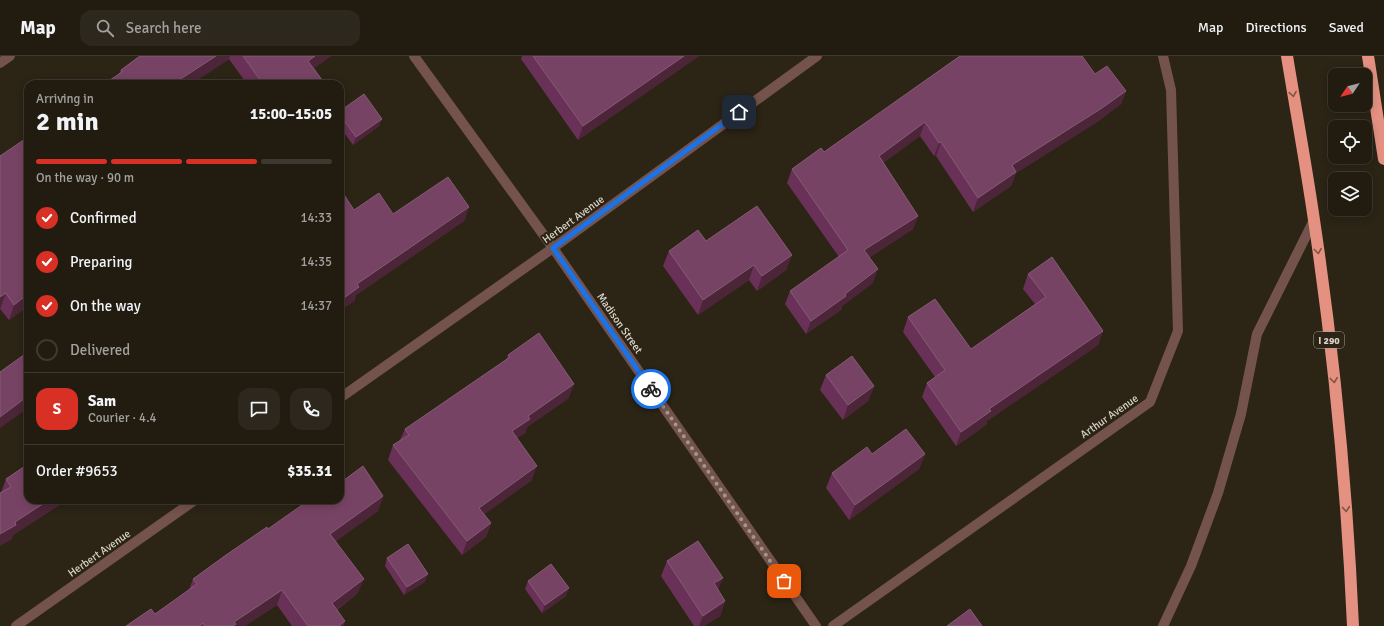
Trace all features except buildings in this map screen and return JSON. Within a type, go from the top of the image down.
[{"type":"highway","name":"I 290","points":[[1287,56],[1314,220],[1335,388],[1350,544],[1353,626]]},
{"type":"highway","points":[[1368,56],[1384,159]]},
{"type":"street","points":[[0,63],[10,56]]},
{"type":"street","name":"Madison Street","points":[[414,56],[553,248],[816,626]]},
{"type":"street","name":"Herbert Avenue","points":[[344,395],[553,248],[817,56]]},
{"type":"street","name":"Arthur Avenue","points":[[833,626],[1150,402],[1178,331],[1171,90],[1163,56]]},
{"type":"street","points":[[1164,626],[1191,566],[1218,493],[1241,414],[1257,334],[1314,220]]},
{"type":"street","name":"Herbert Avenue","points":[[16,626],[189,504]]},
{"type":"way so far","points":[[651,389],[784,581]]},
{"type":"route","points":[[651,389],[553,248],[739,112]]}]
